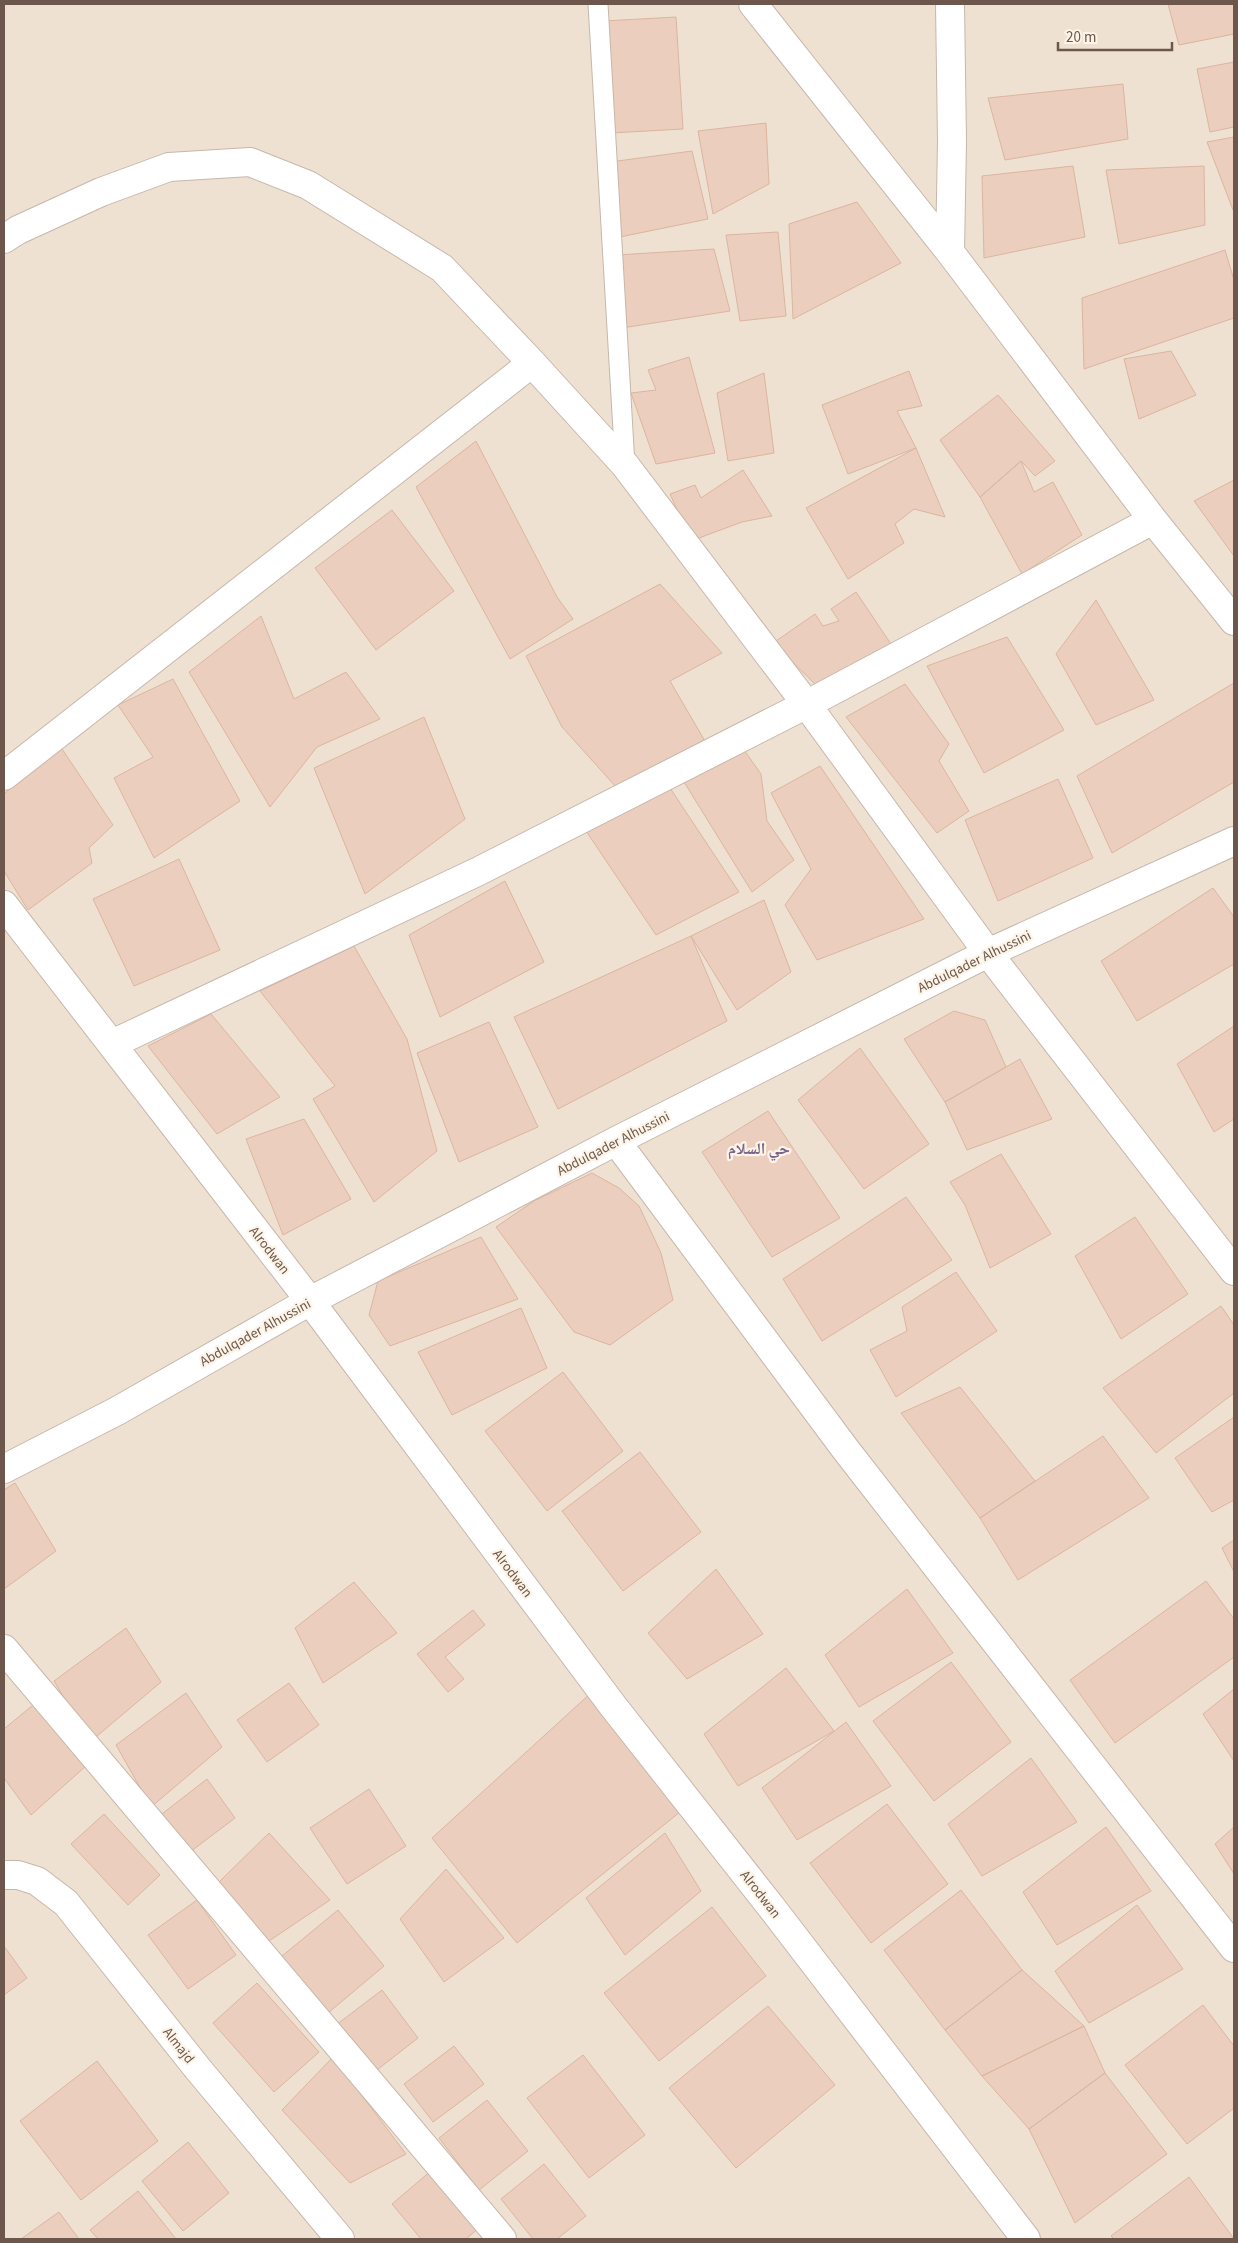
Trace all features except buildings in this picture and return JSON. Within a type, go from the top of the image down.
[{"type":"street","points":[[753,4],[950,252],[1153,520],[1234,621]]},
{"type":"street","points":[[950,4],[952,141],[950,252]]},
{"type":"street","points":[[4,239],[18,230],[101,192],[169,167],[250,162],[308,185],[442,268],[625,465],[806,705],[988,953],[1234,1271]]},
{"type":"street","points":[[4,776],[532,363]]},
{"type":"street","points":[[112,1044],[477,872],[806,705],[1153,520]]},
{"type":"street","name":"Abdulqader Alhussini","points":[[4,1470],[117,1411],[310,1301],[616,1141],[988,953],[1234,841]]},
{"type":"street","name":"Alrodwan","points":[[4,905],[310,1301],[613,1706],[772,1908],[1026,2239]]},
{"type":"street","points":[[616,1141],[846,1450],[1234,1948]]},
{"type":"street","points":[[4,1649],[502,2239]]},
{"type":"street","name":"Almajd","points":[[4,1875],[18,1876],[36,1881],[66,1903],[329,2235]]},
{"type":"lane","points":[[598,4],[625,465]]},
{"type":"shaded area","points":[[4,4],[1234,4],[1234,2239],[4,2239]]},
{"type":"district","name":"حي السلام","points":[[759,1148]]}]
